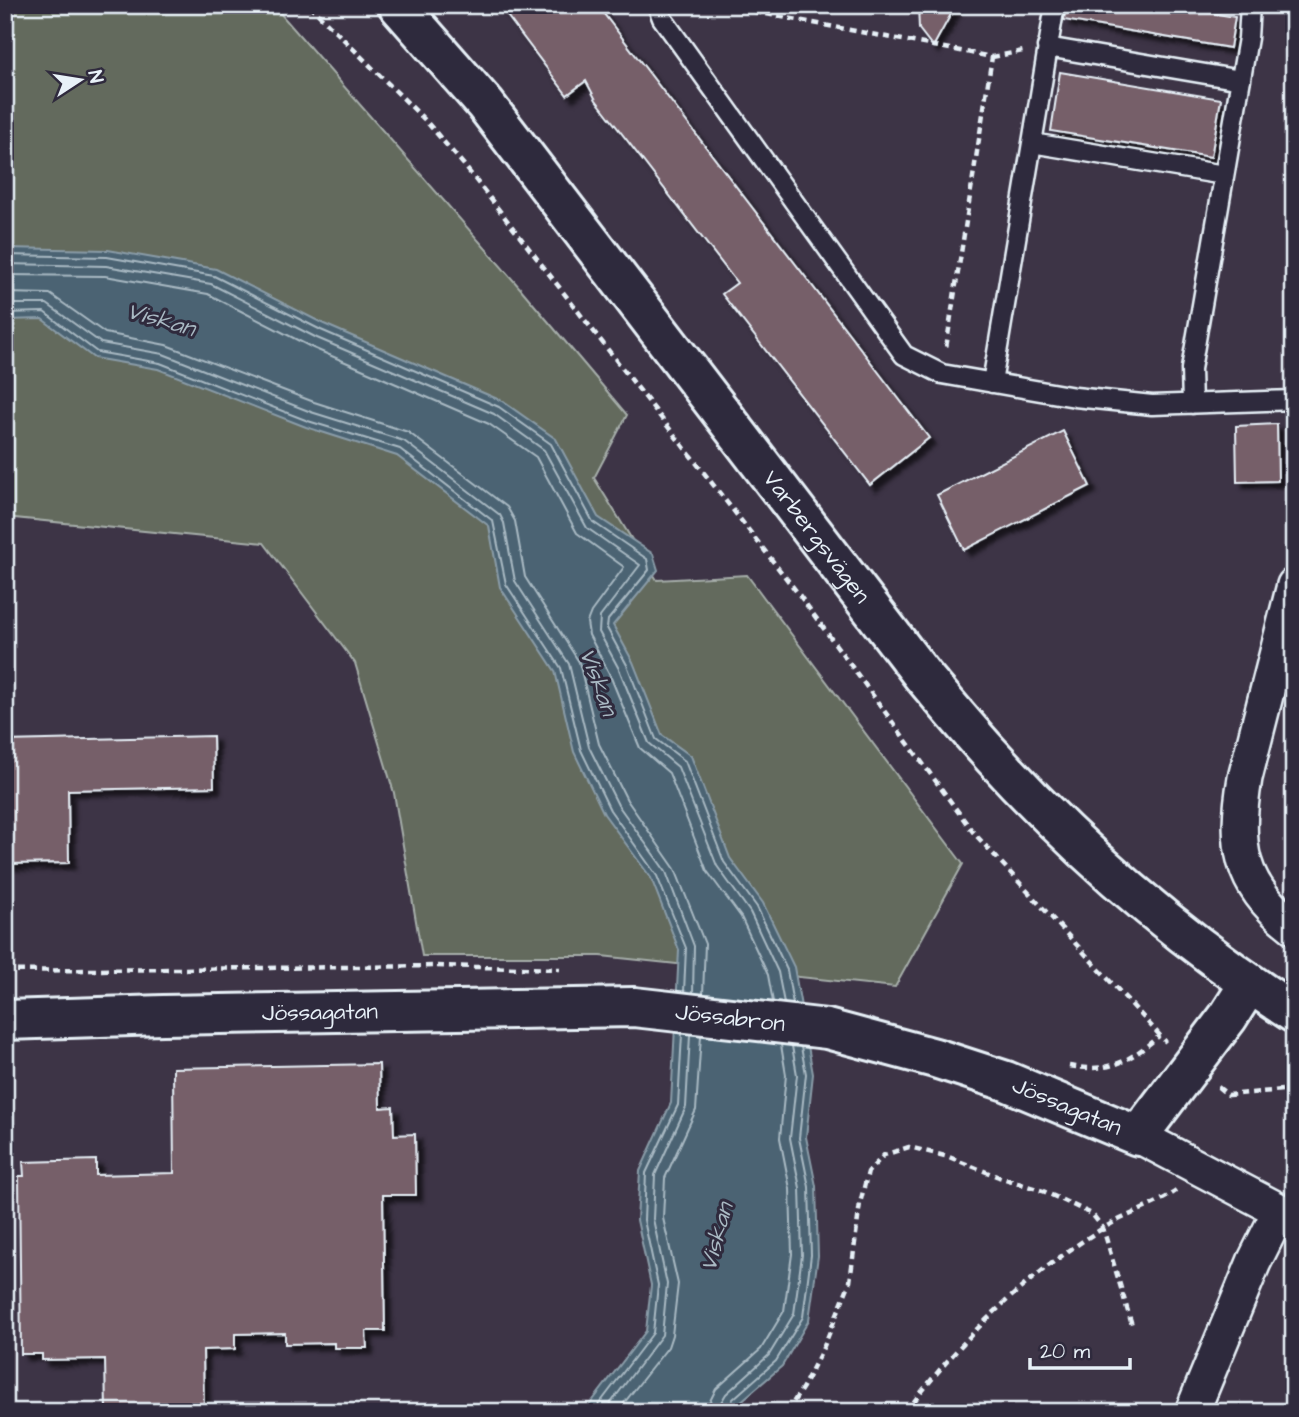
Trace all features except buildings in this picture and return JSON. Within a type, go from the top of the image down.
[{"type":"main road","name":"Varbergsvägen","points":[[398,5],[485,104],[923,676],[992,757],[1078,843],[1180,932],[1249,984],[1294,1013]]},
{"type":"main road","points":[[1138,1136],[1228,1017],[1249,984]]},
{"type":"main road","name":"Jössagatan","points":[[5,1020],[634,1007]]},
{"type":"main road","name":"Jössabron","points":[[634,1007],[827,1029]]},
{"type":"main road","name":"Jössagatan","points":[[827,1029],[935,1058],[1006,1081],[1138,1136]]},
{"type":"street","points":[[1294,585],[1245,778],[1240,819],[1244,861],[1256,891],[1276,914],[1294,927]]},
{"type":"street","name":"Jössagatan","points":[[1138,1136],[1286,1215]]},
{"type":"street","points":[[1192,1412],[1254,1262],[1286,1215]]},
{"type":"lane","points":[[657,5],[662,18],[904,355],[942,374],[1075,397],[1144,404],[1294,400]]},
{"type":"lane","points":[[992,383],[1055,5]]},
{"type":"lane","points":[[1192,404],[1191,369],[1248,38],[1250,5]]},
{"type":"lane","points":[[1048,47],[1241,80]]},
{"type":"lane","points":[[1032,143],[1224,175]]},
{"type":"path","points":[[309,5],[425,120],[464,165],[792,585],[973,832],[1159,1035],[1228,1096],[1294,1089]]},
{"type":"path","points":[[5,971],[436,966],[571,970]]},
{"type":"path","points":[[787,1412],[824,1346],[850,1282],[863,1193],[869,1172],[884,1156],[909,1147],[950,1157],[1072,1203],[1093,1214],[1103,1228],[1132,1325]]},
{"type":"path","points":[[906,1412],[932,1378],[993,1311],[1059,1257],[1103,1228],[1155,1205],[1176,1191],[1191,1163]]},
{"type":"green space","points":[[5,5],[273,5],[627,415],[594,478],[657,580],[747,575],[963,864],[895,987],[601,956],[422,956],[394,793],[355,663],[264,543],[5,517]]},
{"type":"water","name":"Viskan","points":[[5,248],[108,250],[216,269],[324,324],[502,401],[556,439],[598,517],[653,554],[658,570],[613,625],[633,662],[662,735],[691,756],[730,858],[763,903],[794,967],[813,1074],[806,1137],[816,1186],[818,1256],[809,1320],[782,1366],[738,1404],[733,1412],[584,1412],[646,1331],[651,1285],[637,1220],[640,1171],[671,1103],[679,950],[651,878],[604,814],[574,752],[555,671],[500,587],[489,526],[397,456],[306,427],[158,369],[94,358],[42,319],[5,320]]}]
